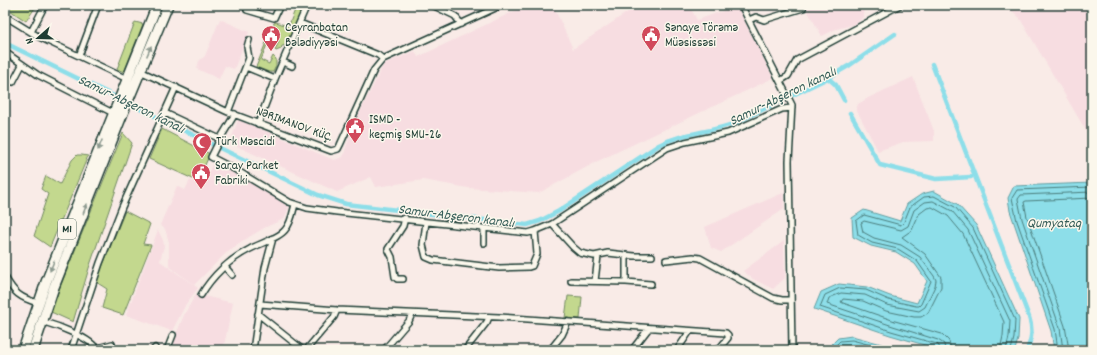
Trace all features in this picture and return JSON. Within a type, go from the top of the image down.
[{"type":"highway","points":[[117,112],[126,82],[157,5]]},
{"type":"highway","points":[[117,112],[134,87],[168,5]]},
{"type":"highway","name":"M1","points":[[33,350],[38,303],[117,112]]},
{"type":"highway","name":"M1","points":[[23,350],[37,319],[117,112]]},
{"type":"street","points":[[31,32],[45,5]]},
{"type":"street","points":[[78,56],[98,5]]},
{"type":"street","points":[[247,10],[274,18],[280,5]]},
{"type":"street","points":[[258,124],[307,5]]},
{"type":"street","points":[[432,5],[456,16],[461,24]]},
{"type":"street","points":[[300,23],[378,54],[383,59],[502,5]]},
{"type":"street","points":[[741,5],[786,91],[792,108],[790,161],[792,350]]},
{"type":"street","points":[[780,81],[788,76],[797,60],[900,5]]},
{"type":"street","points":[[749,20],[756,17],[764,20],[802,8]]},
{"type":"street","points":[[5,16],[31,32],[126,82]]},
{"type":"street","points":[[228,112],[249,58],[247,47],[249,40]]},
{"type":"street","points":[[5,52],[38,75],[117,112]]},
{"type":"street","name":"NƏRIMANOV KÜÇ.","points":[[140,71],[228,112],[327,150],[334,151],[340,145],[374,70],[383,59]]},
{"type":"street","points":[[283,62],[292,66]]},
{"type":"street","points":[[13,82],[22,65]]},
{"type":"street","points":[[246,67],[276,79]]},
{"type":"street","points":[[71,350],[100,263],[122,207],[176,87]]},
{"type":"street","points":[[235,114],[211,157],[236,170],[289,202],[307,208],[337,212],[405,218],[426,222],[518,232],[535,231],[552,224],[667,148],[685,142],[728,133],[782,110],[792,108]]},
{"type":"street","points":[[164,114],[220,139]]},
{"type":"street","points":[[201,295],[211,280],[225,266],[249,249],[286,230],[295,204]]},
{"type":"street","points":[[403,279],[397,279],[395,277],[392,257],[388,249],[403,226],[405,218]]},
{"type":"street","points":[[426,222],[423,245],[426,257],[434,260],[499,268],[529,268],[532,266],[537,254],[535,231]]},
{"type":"street","points":[[552,224],[576,251],[598,256],[608,253],[626,256],[652,256]]},
{"type":"street","points":[[484,229],[484,243]]},
{"type":"street","points":[[253,350],[265,268],[273,238]]},
{"type":"street","points":[[595,281],[598,256]]},
{"type":"street","points":[[626,256],[626,282]]},
{"type":"street","points":[[666,260],[693,257],[700,258],[773,298],[791,300]]},
{"type":"street","points":[[225,266],[232,274]]},
{"type":"street","points":[[5,277],[11,288],[17,294],[26,300],[38,303]]},
{"type":"street","points":[[571,281],[651,284]]},
{"type":"street","points":[[260,304],[337,310],[490,317],[726,333],[728,338],[718,350]]},
{"type":"street","points":[[258,314],[305,350],[334,317],[337,310]]},
{"type":"street","points":[[384,350],[409,321],[412,314]]},
{"type":"street","points":[[464,350],[490,317]]},
{"type":"street","points":[[37,319],[76,334],[97,349],[112,344]]},
{"type":"street","points":[[550,350],[562,335],[568,322]]},
{"type":"street","points":[[632,350],[649,328]]},
{"type":"street","points":[[677,350],[690,331]]},
{"type":"street","points":[[167,350],[173,334]]},
{"type":"shaded area","points":[[527,5],[553,5],[573,49],[638,5],[689,5],[697,20],[737,6],[773,78],[598,161],[539,193],[468,188],[423,180],[376,187],[371,177],[337,192],[230,143],[238,120],[334,160],[343,157],[353,126],[384,64],[415,51],[418,57]]},
{"type":"shaded area","points":[[804,5],[864,5],[863,17],[856,24],[836,29],[822,36]]},
{"type":"shaded area","points":[[1005,5],[1092,5],[1092,141],[1019,17]]},
{"type":"shaded area","points":[[220,19],[249,32],[234,69],[225,66],[219,79],[197,69],[199,61],[205,56]]},
{"type":"shaded area","points":[[913,77],[934,131],[934,141],[903,142],[878,151],[856,109],[858,104]]},
{"type":"shaded area","points":[[213,163],[256,185],[289,207],[284,219],[249,237],[225,254],[194,285],[169,266],[169,242],[165,229],[160,225],[177,186],[185,190],[190,180],[194,181],[199,170],[207,175]]},
{"type":"shaded area","points":[[783,193],[784,209],[721,252],[711,248],[705,227]]},
{"type":"shaded area","points":[[158,230],[164,246],[160,261],[198,288],[186,304],[172,331],[126,315]]},
{"type":"shaded area","points":[[784,241],[785,278],[773,289],[753,279],[743,271]]},
{"type":"shaded area","points":[[196,294],[233,303],[223,350],[170,350],[184,315]]},
{"type":"green space","points":[[5,5],[37,5],[26,21],[5,7]]},
{"type":"green space","points":[[297,5],[306,5],[288,45],[282,46],[281,49],[276,51],[275,50],[279,41],[270,37],[261,60],[269,64],[273,56],[276,59],[276,66],[273,72],[256,67],[274,23],[276,22],[287,26],[289,25]]},
{"type":"green space","points":[[135,22],[143,24],[124,72],[117,69]]},
{"type":"green space","points":[[162,129],[210,154],[204,167],[200,166],[193,179],[149,159]]},
{"type":"green space","points":[[123,133],[132,143],[89,268],[73,322],[51,312]]},
{"type":"green space","points":[[77,155],[88,156],[50,247],[34,236],[48,194],[41,189],[46,176],[60,184],[72,160]]},
{"type":"green space","points":[[125,211],[150,224],[143,244],[151,245],[123,315],[102,308],[107,289],[96,282]]},
{"type":"green space","points":[[568,296],[582,297],[580,319],[565,318]]},
{"type":"water","name":"Qumyataq","points":[[1092,183],[1092,350],[1054,350],[1051,331],[1010,211],[1008,198],[1014,186]]},
{"type":"water","points":[[934,191],[957,204],[976,225],[1019,319],[1018,339],[1015,350],[942,350],[890,335],[814,309],[821,292],[839,284],[867,287],[890,296],[917,303],[927,281],[915,264],[896,252],[871,246],[853,237],[852,218],[864,210],[900,221],[907,204],[922,194]]},
{"type":"water","points":[[852,336],[904,350],[826,350],[838,338]]},
{"type":"waterway","name":"Samur-Abşeron kanalı","points":[[126,102],[318,195],[346,204],[527,225],[540,221],[559,211],[659,145],[677,137],[716,129],[735,123],[828,78],[850,65],[895,34]]},
{"type":"waterway","name":"Samur-Abşeron kanalı","points":[[5,43],[120,99]]},
{"type":"waterway","name":"Samur-Abşeron kanalı","points":[[932,64],[1029,317],[1031,334],[1027,350]]},
{"type":"waterway","points":[[828,78],[836,85],[844,100]]},
{"type":"waterway","points":[[850,113],[880,165],[936,179],[971,177]]},
{"type":"place","name":"Ceyranbatan Bələdiyyəsi","points":[[271,52]]},
{"type":"place","name":"Sənaye Törəmə Müəsissəsi","points":[[651,52]]},
{"type":"place","name":"ISMD - keçmiş SMU-26","points":[[355,144]]},
{"type":"place","name":"Türk Məscidi","points":[[202,159]]},
{"type":"place","name":"Saray Parket Fabriki","points":[[201,190]]}]
